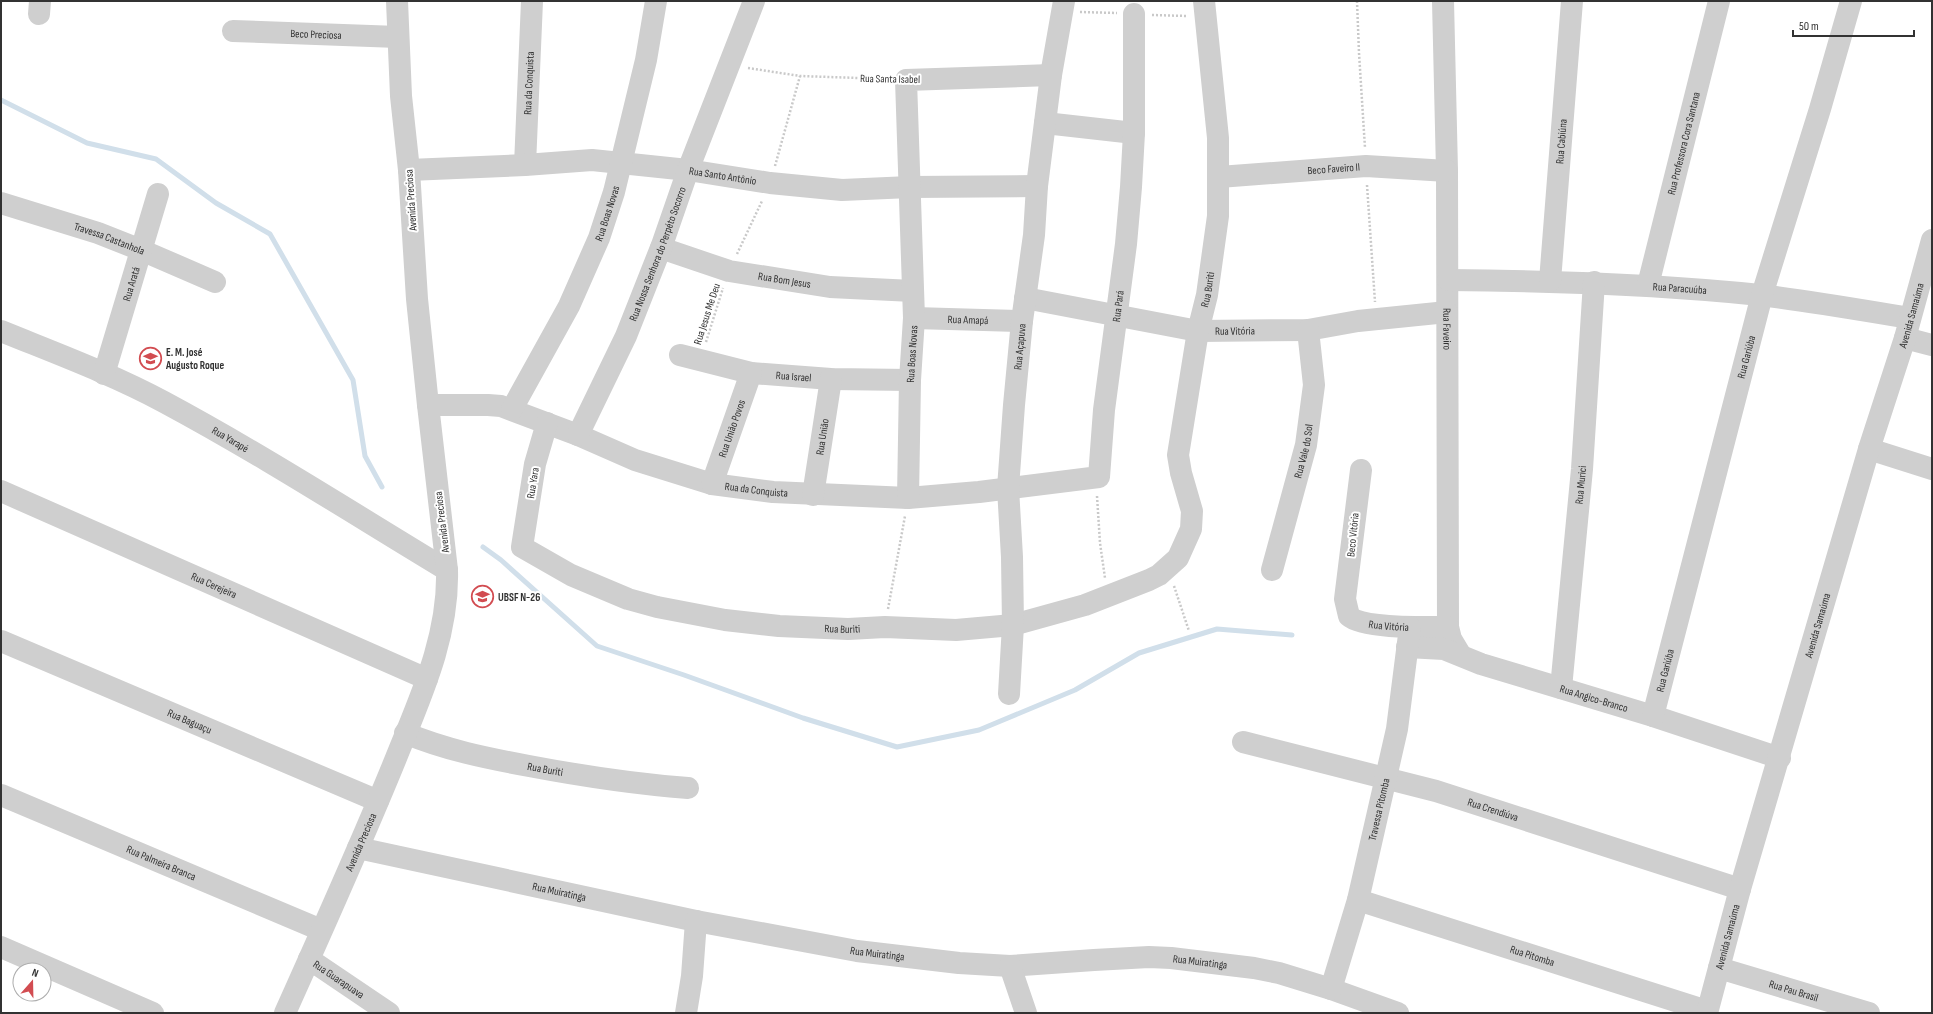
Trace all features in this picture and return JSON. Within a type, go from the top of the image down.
[{"type":"street","name":"Avenida Preciosa","points":[[285,1013],[378,801],[427,679],[440,640],[448,593],[447,570],[417,299],[409,170],[401,96],[397,1]]},
{"type":"street","name":"Rua da Conquista","points":[[525,165],[532,1]]},
{"type":"street","name":"Rua Boas Novas","points":[[512,409],[569,306],[599,238],[614,192],[620,162],[646,60],[656,1]]},
{"type":"street","name":"Rua Nossa Senhora do Perpéto Socorro","points":[[578,435],[626,336],[661,248],[688,170],[754,1]]},
{"type":"street","name":"Rua Açapuva","points":[[1009,694],[1013,625],[1012,557],[1008,488],[1022,321],[1034,235],[1037,186],[1051,75],[1064,1]]},
{"type":"street","name":"Rua Buriti","points":[[522,544],[522,546],[529,552],[571,575],[628,598],[657,607],[725,620],[779,626],[848,629],[885,627],[956,630],[1013,625],[1045,617],[1107,597],[1149,580],[1168,568],[1178,558],[1183,549],[1192,522],[1192,511],[1181,473],[1178,455],[1198,332],[1213,255],[1218,216],[1219,177],[1215,96],[1204,1]]},
{"type":"street","name":"Rua Faveiro","points":[[1443,1],[1448,280],[1448,627],[1451,639],[1460,654]]},
{"type":"street","name":"Rua Cabiúna","points":[[1550,281],[1572,1]]},
{"type":"street","name":"Rua Professora Cora Santana","points":[[1648,286],[1719,1]]},
{"type":"street","name":"Rua Gariúba","points":[[1653,716],[1762,295],[1820,109],[1851,1]]},
{"type":"street","name":"Rua Pará","points":[[1099,477],[1104,410],[1126,244],[1134,133],[1134,14]]},
{"type":"street","name":"Beco Preciosa","points":[[233,31],[398,37]]},
{"type":"street","name":"Rua Santa Isabel","points":[[906,80],[1051,75]]},
{"type":"street","name":"Rua Boas Novas","points":[[906,80],[914,318],[910,380],[908,498]]},
{"type":"street","points":[[1045,123],[1134,133]]},
{"type":"street","name":"Rua Santo Antônio","points":[[409,170],[525,165],[592,160],[688,170],[770,183],[842,190],[910,187],[1037,186]]},
{"type":"street","name":"Beco Faveiro II","points":[[1219,177],[1366,166],[1447,171]]},
{"type":"street","name":"Rua Aratá","points":[[104,374],[158,194]]},
{"type":"street","name":"Travessa Castanhola","points":[[1,203],[98,233],[215,282]]},
{"type":"street","name":"Avenida Samaúma","points":[[1707,1012],[1740,889],[1780,758],[1869,449],[1908,328],[1932,240]]},
{"type":"street","name":"Rua Bom Jesus","points":[[661,248],[729,271],[830,287],[913,291]]},
{"type":"street","name":"Rua Paracuúba","points":[[1448,280],[1594,282],[1762,295],[1908,328],[1932,345]]},
{"type":"street","name":"Rua Murici","points":[[1562,688],[1582,469],[1594,282]]},
{"type":"street","name":"Rua Vitória","points":[[1025,298],[1198,332],[1308,330],[1358,321],[1447,312]]},
{"type":"street","name":"Rua Amapá","points":[[914,318],[1022,321]]},
{"type":"street","name":"Rua Yarapé","points":[[1,330],[163,401],[219,432],[447,570]]},
{"type":"street","name":"Rua Vale do Sol","points":[[1272,570],[1306,445],[1314,385],[1308,330]]},
{"type":"street","name":"Rua Israel","points":[[690,358],[751,373],[831,379],[910,380]]},
{"type":"street","name":"Rua União Povos","points":[[712,484],[751,373]]},
{"type":"street","name":"Rua União","points":[[813,495],[831,379]]},
{"type":"street","name":"Rua da Conquista","points":[[428,405],[488,405],[512,409],[578,435],[635,460],[712,484],[773,492],[813,495],[908,498],[1099,477]]},
{"type":"street","name":"Rua Yara","points":[[522,544],[535,464],[547,423]]},
{"type":"street","points":[[1869,449],[1932,469]]},
{"type":"street","name":"Beco Vitória","points":[[1345,599],[1361,470]]},
{"type":"street","name":"Rua Cerejeira","points":[[1,491],[427,679]]},
{"type":"street","name":"Rua Vitória","points":[[1345,599],[1349,616],[1353,620],[1409,637],[1448,627]]},
{"type":"street","name":"Rua Angico-Branco","points":[[1409,637],[1460,654],[1481,664],[1653,716],[1780,758]]},
{"type":"street","name":"Travessa Pitomba","points":[[1331,989],[1358,900],[1386,778],[1399,717],[1409,637]]},
{"type":"street","name":"Rua Baguaçu","points":[[1,641],[378,801]]},
{"type":"street","name":"Rua Buriti","points":[[406,733],[434,745],[500,760],[594,778],[688,788]]},
{"type":"street","name":"Rua Crendiúva","points":[[1243,742],[1436,791],[1740,889]]},
{"type":"street","name":"Rua Palmeira Branca","points":[[1,796],[321,930]]},
{"type":"street","name":"Rua Muiratinga","points":[[358,848],[696,921],[857,951],[958,963],[1010,966],[1094,960],[1171,958],[1254,968],[1290,976],[1398,1013]]},
{"type":"street","name":"Rua Pitomba","points":[[1358,900],[1707,1012]]},
{"type":"street","points":[[686,1013],[692,976],[696,921]]},
{"type":"street","points":[[1,947],[153,1013]]},
{"type":"street","name":"Rua Guarapuava","points":[[309,960],[389,1013]]},
{"type":"street","points":[[1010,966],[1026,1013]]},
{"type":"street","name":"Rua Pau Brasil","points":[[1719,968],[1869,1013]]},
{"type":"path","name":"Rua Santa Isabel","points":[[729,66],[800,76],[906,80]]},
{"type":"path","name":"Rua Jesus Me Deu","points":[[690,358],[729,271]]},
{"type":"path","points":[[1099,477],[1096,502],[1107,597]]},
{"type":"path","points":[[885,627],[908,498]]},
{"type":"path","points":[[1168,568],[1189,631]]},
{"type":"waterway","points":[[1,100],[87,143],[156,159],[216,203],[270,234],[353,380],[365,456],[382,487]]},
{"type":"waterway","points":[[483,547],[501,560],[597,646],[684,675],[803,718],[897,747],[979,730],[1075,690],[1139,653],[1217,629],[1292,635]]},
{"type":"place","name":"E. M. José Augusto Roque","points":[[150,358]]},
{"type":"place","name":"UBSF N-26","points":[[483,597]]}]
